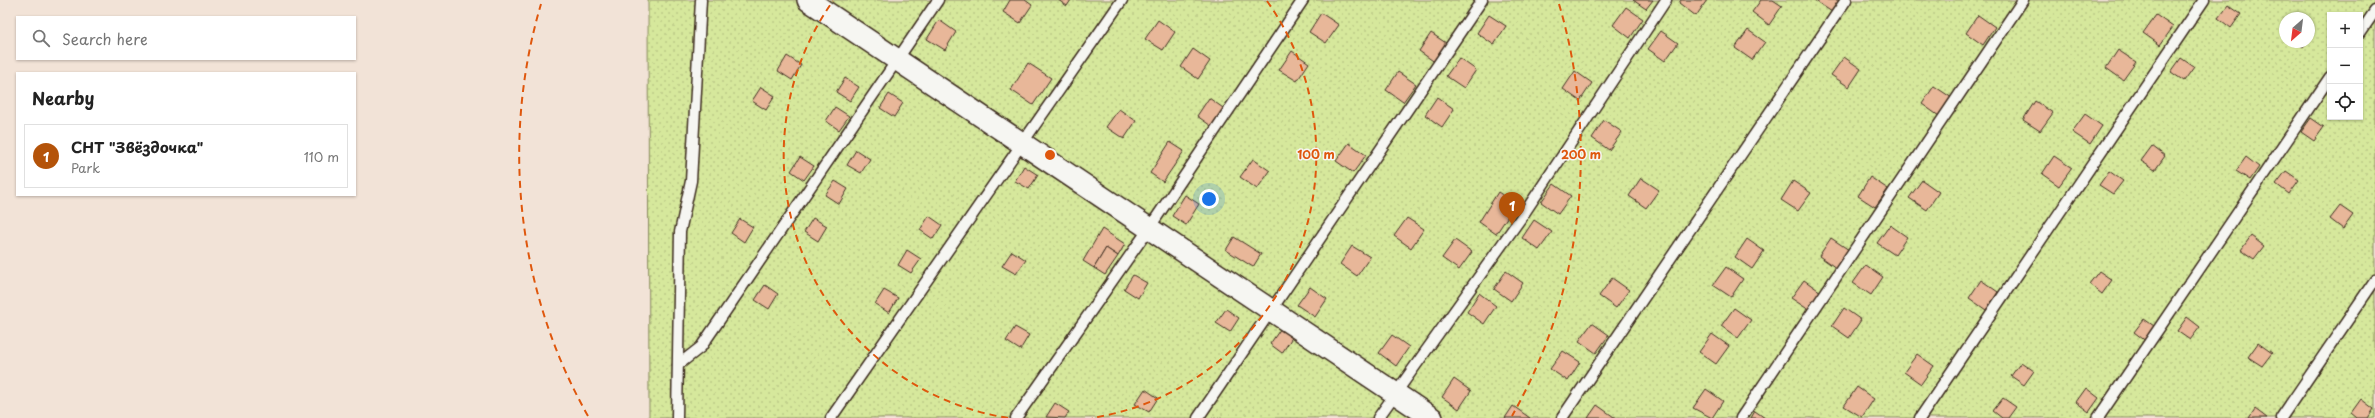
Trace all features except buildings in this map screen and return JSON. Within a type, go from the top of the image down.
[{"type":"street","points":[[808,0],[1150,227],[1432,418]]},
{"type":"lane","points":[[677,418],[680,232],[691,181],[701,0]]},
{"type":"lane","points":[[678,365],[701,347],[896,59],[938,0]]},
{"type":"lane","points":[[831,418],[1122,0]]},
{"type":"lane","points":[[1016,418],[1150,227],[1303,0]]},
{"type":"lane","points":[[1198,418],[1273,310],[1482,0]]},
{"type":"lane","points":[[1378,418],[1523,215],[1666,0]]},
{"type":"lane","points":[[1562,418],[1846,0]]},
{"type":"lane","points":[[1741,418],[2023,0]]},
{"type":"lane","points":[[1920,418],[2204,0]]},
{"type":"lane","points":[[2363,29],[2375,11]]},
{"type":"lane","points":[[2098,418],[2327,81]]},
{"type":"lane","points":[[2281,418],[2375,280]]},
{"type":"green space","points":[[648,0],[2375,0],[2375,418],[649,418]]},
{"type":"place","name":"СНТ \"Звёздочка\"","points":[[1512,225]]}]
